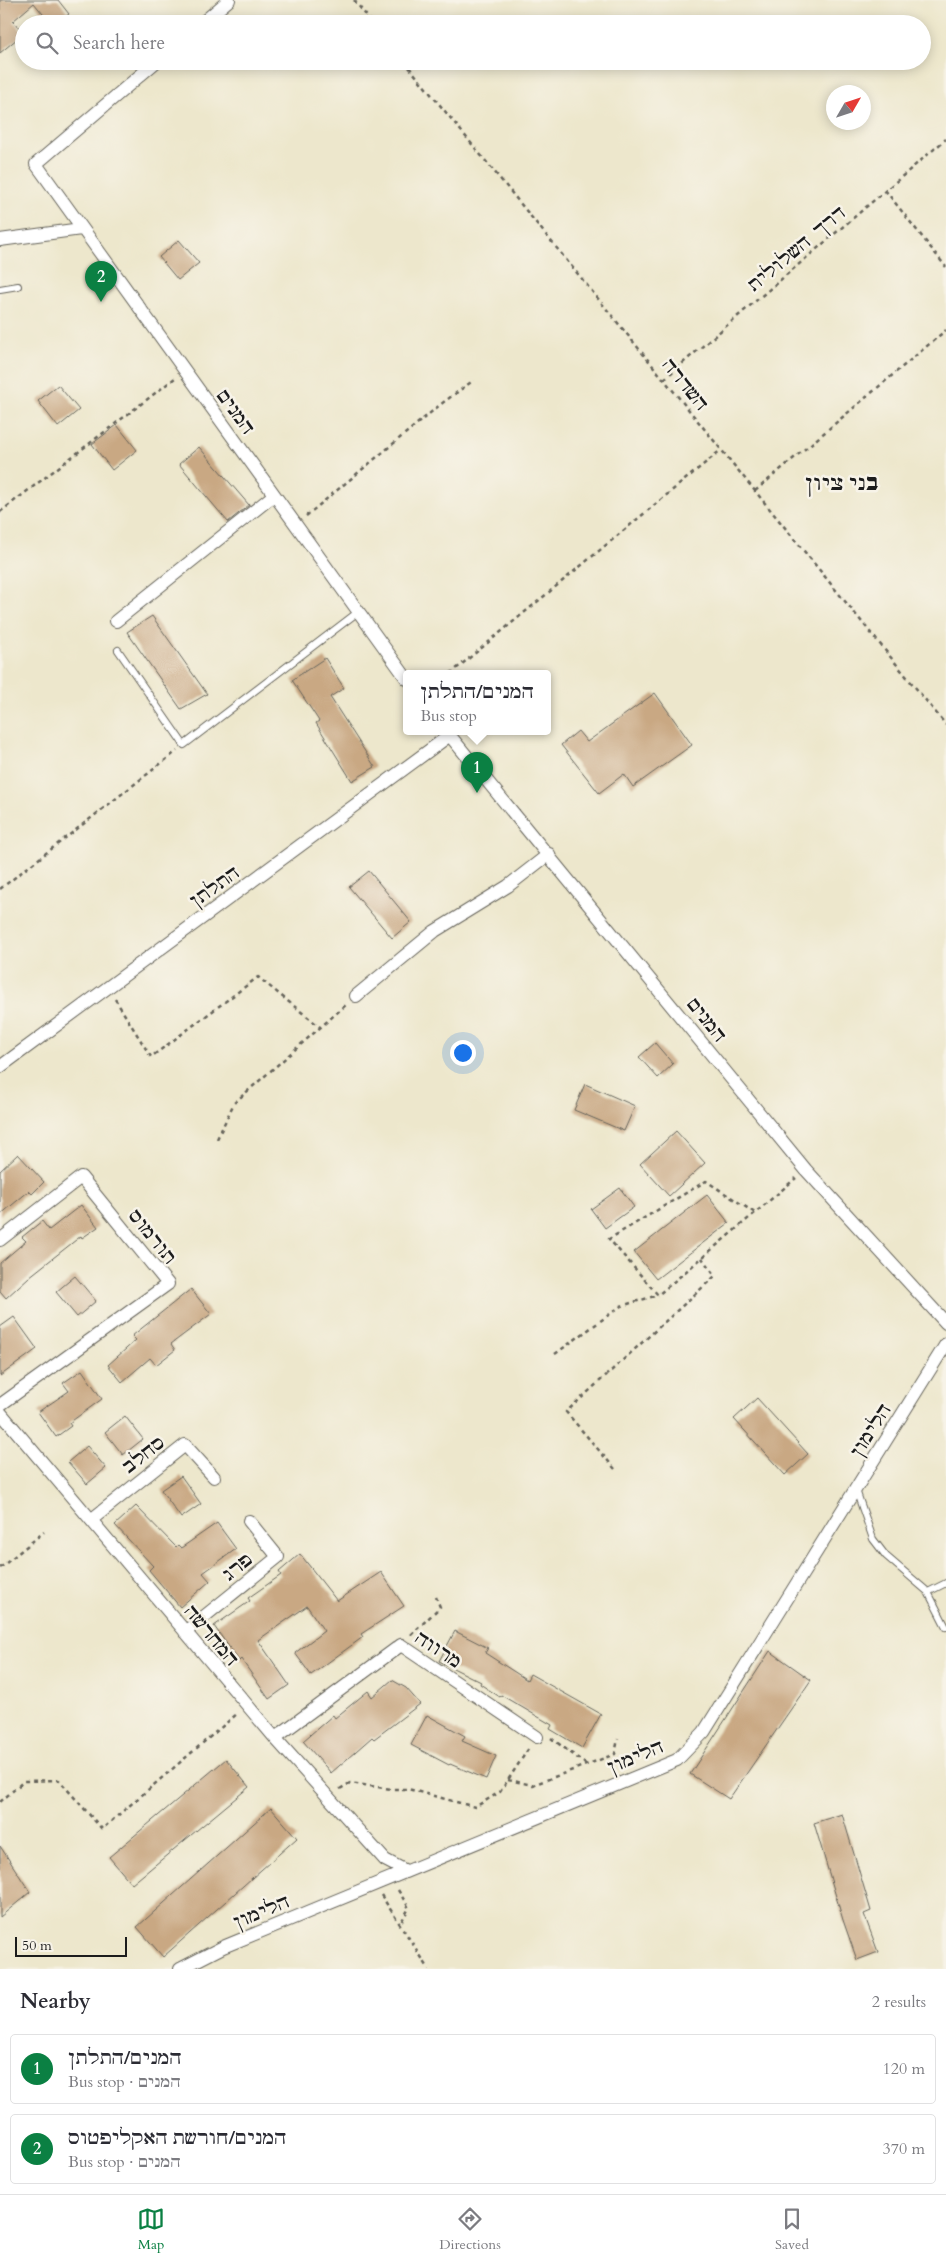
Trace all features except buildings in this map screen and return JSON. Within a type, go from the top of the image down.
[{"type":"street","points":[[212,15],[229,0]]},
{"type":"street","name":"המנים","points":[[146,70],[36,164],[403,674]]},
{"type":"street","points":[[0,240],[81,229]]},
{"type":"street","points":[[116,621],[274,495]]},
{"type":"street","name":"התלתן","points":[[0,1067],[446,735]]},
{"type":"street","name":"המנים","points":[[451,735],[806,1170],[946,1322]]},
{"type":"street","points":[[356,996],[435,931],[508,886],[549,854]]},
{"type":"street","name":"תורמוס","points":[[0,1240],[81,1176],[168,1284],[0,1405]]},
{"type":"street","name":"הלימון","points":[[180,1969],[223,1947],[676,1760],[704,1732],[946,1344]]},
{"type":"street","name":"המחרשה","points":[[0,1412],[275,1738],[385,1860],[406,1871]]},
{"type":"street","name":"סחלב","points":[[90,1520],[185,1445],[214,1477]]},
{"type":"street","name":"פרג","points":[[185,1632],[278,1557],[249,1521]]},
{"type":"street","name":"מרווה","points":[[275,1738],[401,1645],[537,1737]]},
{"type":"lane","points":[[0,289],[18,286]]},
{"type":"lane","points":[[118,650],[184,746],[358,612]]},
{"type":"lane","points":[[856,1488],[873,1539],[886,1556],[928,1592],[946,1627]]},
{"type":"lane","points":[[928,1592],[946,1583]]},
{"type":"path","points":[[354,0],[366,15]]},
{"type":"path","name":"השדרה","points":[[411,70],[946,725]]},
{"type":"path","name":"דרך השלולית","points":[[664,379],[946,139]]},
{"type":"path","points":[[885,190],[946,267]]},
{"type":"path","points":[[755,491],[946,330]]},
{"type":"path","points":[[0,512],[184,371]]},
{"type":"path","points":[[296,525],[440,404],[474,380]]},
{"type":"path","points":[[455,670],[721,450]]},
{"type":"path","points":[[0,888],[184,746]]},
{"type":"path","points":[[108,987],[151,1057],[258,978],[320,1027]]},
{"type":"path","points":[[217,1139],[234,1103],[356,996]]},
{"type":"path","points":[[555,1354],[621,1306],[658,1295],[806,1170]]},
{"type":"path","points":[[658,1295],[610,1239],[706,1182],[755,1213]]},
{"type":"path","points":[[616,1469],[566,1412],[716,1276],[702,1258]]},
{"type":"path","points":[[0,1568],[44,1532]]},
{"type":"path","points":[[401,1645],[440,1607],[436,1597]]},
{"type":"path","points":[[0,1802],[24,1781],[59,1780],[102,1829],[247,1705]]},
{"type":"path","points":[[328,1796],[350,1782],[391,1789],[408,1789],[475,1808],[500,1792],[537,1737],[550,1737],[587,1765]]},
{"type":"path","points":[[508,1780],[532,1785],[587,1765],[615,1754],[618,1738]]},
{"type":"path","points":[[393,1882],[408,1908],[400,1924]]},
{"type":"path","points":[[381,1894],[429,1969]]},
{"type":"place","name":"המנים/חורשת האקליפטוס","points":[[101,302]]},
{"type":"place","name":"המנים/התלתן","points":[[477,793]]},
{"type":"district","name":"בני ציון","points":[[842,483]]}]
